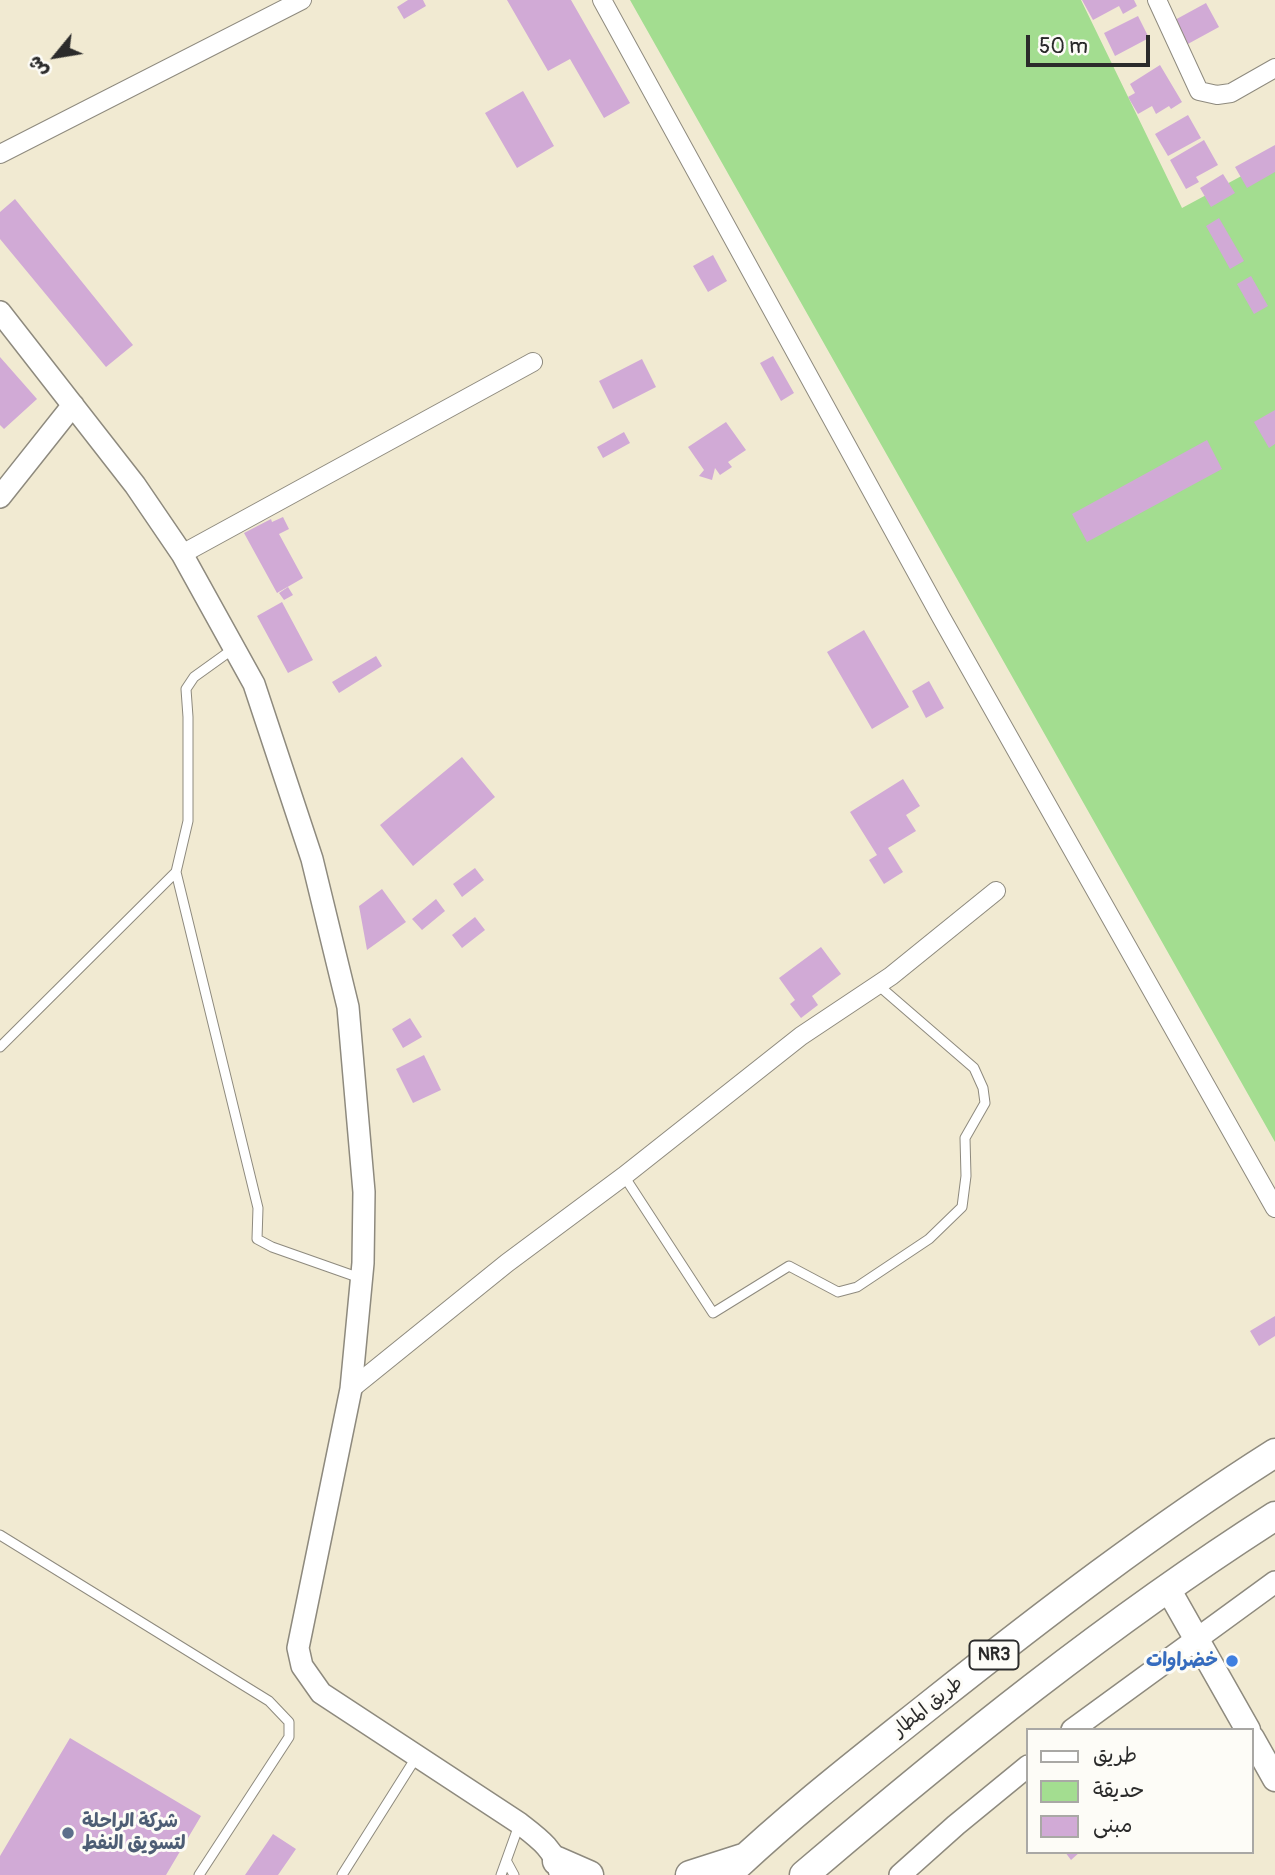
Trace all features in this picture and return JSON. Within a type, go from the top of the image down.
[{"type":"highway","name":"طريق المطار","points":[[736,1866],[858,1763],[998,1651],[1133,1551],[1275,1453]]},
{"type":"highway","name":"NR3","points":[[804,1875],[898,1796],[1167,1587],[1275,1516]]},
{"type":"highway","points":[[690,1875],[736,1866]]},
{"type":"highway","points":[[559,1868],[589,1875]]},
{"type":"main road","points":[[1167,1587],[1247,1728]]},
{"type":"main road","points":[[1254,1742],[1275,1779]]},
{"type":"street","points":[[0,154],[302,0]]},
{"type":"street","points":[[602,0],[941,617],[1275,1208]]},
{"type":"street","points":[[1157,0],[1199,91],[1217,95],[1231,93],[1275,68]]},
{"type":"street","points":[[0,312],[135,485],[182,554],[254,684],[312,859],[348,1007],[364,1192],[362,1278],[351,1389],[298,1648],[302,1666],[321,1693],[519,1823],[544,1843],[559,1868]]},
{"type":"street","points":[[182,554],[533,362]]},
{"type":"street","points":[[0,497],[73,405]]},
{"type":"street","points":[[351,1389],[507,1262],[624,1176],[801,1036],[878,985],[996,891]]},
{"type":"street","points":[[1075,1728],[1275,1583]]},
{"type":"street","points":[[900,1875],[1026,1768]]},
{"type":"lane","points":[[234,648],[194,677],[186,690],[188,821],[176,872],[258,1208],[257,1239],[272,1247],[362,1278]]},
{"type":"lane","points":[[0,1047],[176,872]]},
{"type":"lane","points":[[624,1176],[713,1313],[789,1266],[838,1292],[857,1287],[929,1239],[962,1207],[966,1190],[965,1138],[985,1102],[983,1088],[974,1068],[878,985]]},
{"type":"lane","points":[[0,1535],[270,1701],[289,1722],[289,1737],[199,1875]]},
{"type":"lane","points":[[342,1875],[417,1756]]},
{"type":"lane","points":[[501,1875],[519,1823]]},
{"type":"lane","points":[[507,1861],[514,1875]]},
{"type":"green space","points":[[630,0],[1081,0],[1182,208],[1275,158],[1275,1142]]},
{"type":"building","points":[[408,0],[423,0],[426,6],[404,19],[397,7]]},
{"type":"building","points":[[507,0],[571,0],[630,103],[604,118],[570,59],[548,71]]},
{"type":"building","points":[[1082,0],[1134,0],[1137,6],[1123,14],[1119,6],[1093,20]]},
{"type":"building","points":[[1206,3],[1219,27],[1186,45],[1173,21]]},
{"type":"building","points":[[1138,16],[1149,38],[1115,56],[1104,33]]},
{"type":"building","points":[[1160,65],[1182,102],[1156,114],[1152,106],[1138,114],[1128,97],[1135,93],[1130,84]]},
{"type":"building","points":[[523,91],[554,146],[517,168],[485,113]]},
{"type":"building","points":[[1188,115],[1201,138],[1168,156],[1155,134]]},
{"type":"building","points":[[1204,140],[1218,165],[1196,177],[1199,182],[1186,189],[1170,160]]},
{"type":"building","points":[[1275,145],[1275,172],[1247,188],[1235,167]]},
{"type":"building","points":[[1223,174],[1235,193],[1211,207],[1200,188]]},
{"type":"building","points":[[15,199],[133,345],[106,367],[0,239],[0,212]]},
{"type":"building","points":[[1219,218],[1244,261],[1230,269],[1206,226]]},
{"type":"building","points":[[713,255],[727,281],[708,292],[693,266]]},
{"type":"building","points":[[1251,276],[1268,306],[1254,314],[1237,284]]},
{"type":"building","points":[[773,356],[794,393],[781,401],[760,363]]},
{"type":"building","points":[[0,357],[37,399],[4,429],[0,425]]},
{"type":"building","points":[[642,359],[656,387],[613,409],[599,381]]},
{"type":"building","points":[[1275,410],[1275,444],[1269,448],[1254,422]]},
{"type":"building","points":[[726,422],[746,450],[728,462],[732,467],[720,475],[715,468],[712,480],[699,476],[704,470],[688,447]]},
{"type":"building","points":[[624,432],[630,443],[603,458],[597,447]]},
{"type":"building","points":[[1207,440],[1222,469],[1087,542],[1072,514]]},
{"type":"building","points":[[283,517],[289,529],[279,534],[303,578],[277,593],[244,533],[271,519],[272,522]]},
{"type":"building","points":[[288,587],[293,595],[284,600],[279,593]]},
{"type":"building","points":[[282,602],[313,660],[288,673],[257,616]]},
{"type":"building","points":[[864,630],[909,707],[872,729],[827,652]]},
{"type":"building","points":[[376,656],[382,666],[339,693],[332,682]]},
{"type":"building","points":[[929,681],[944,708],[926,718],[912,691]]},
{"type":"building","points":[[462,757],[495,797],[413,866],[380,825]]},
{"type":"building","points":[[903,779],[920,806],[906,815],[916,831],[888,848],[903,872],[884,884],[869,860],[877,855],[850,812]]},
{"type":"building","points":[[475,868],[484,880],[462,897],[453,884]]},
{"type":"building","points":[[382,889],[406,922],[367,950],[359,906]]},
{"type":"building","points":[[436,899],[445,911],[422,930],[412,919]]},
{"type":"building","points":[[475,917],[485,930],[462,948],[452,935]]},
{"type":"building","points":[[821,947],[841,974],[812,996],[818,1005],[801,1018],[790,1004],[795,1000],[779,978]]},
{"type":"building","points":[[410,1018],[422,1037],[403,1048],[392,1029]]},
{"type":"building","points":[[424,1055],[441,1090],[413,1103],[396,1069]]},
{"type":"building","points":[[1275,1316],[1275,1336],[1259,1346],[1250,1331]]},
{"type":"building","points":[[70,1738],[201,1816],[166,1875],[0,1875],[0,1856]]},
{"type":"building","points":[[273,1834],[296,1849],[278,1875],[245,1875]]},
{"type":"building","points":[[1066,1854],[1078,1854],[1071,1860]]},
{"type":"place","name":"خضراوات","points":[[1232,1661]]},
{"type":"place","name":"شركة الراحلة لتسويق النفط","points":[[68,1833]]}]
